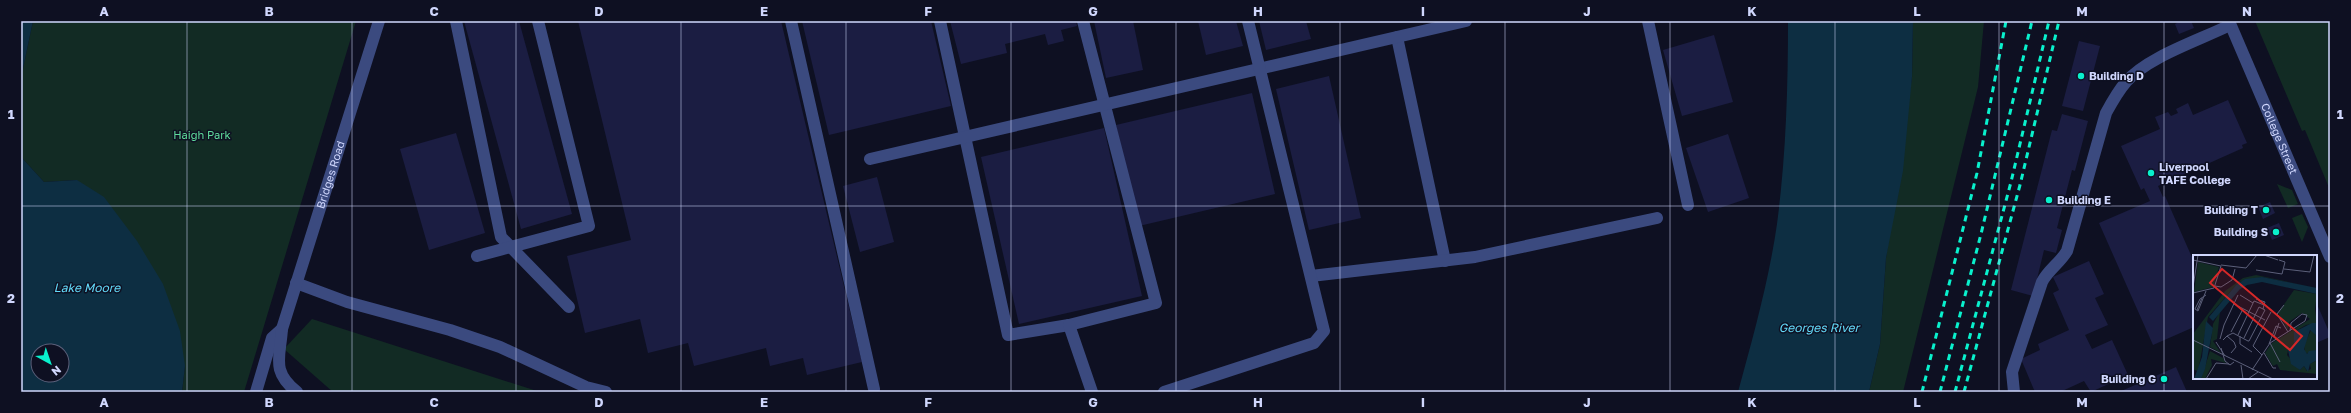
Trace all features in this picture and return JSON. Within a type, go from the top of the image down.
[{"type":"street","name":"Bridges Road","points":[[297,392],[287,384],[280,372],[277,358],[282,335],[296,283],[378,21]]},
{"type":"street","points":[[456,21],[501,237],[569,308]]},
{"type":"street","points":[[477,256],[589,226],[538,21]]},
{"type":"street","points":[[791,21],[874,389]]},
{"type":"street","points":[[940,21],[960,103],[964,137],[1008,335],[1069,325],[1156,303],[1104,105],[1084,21]]},
{"type":"street","points":[[1164,392],[1314,343],[1324,331],[1248,21]]},
{"type":"street","points":[[870,159],[1397,37],[1416,27],[1466,21]]},
{"type":"street","points":[[1648,21],[1688,205]]},
{"type":"street","points":[[2014,392],[2012,372],[2042,282],[2046,274],[2062,260],[2067,251],[2106,113],[2115,97],[2126,82],[2148,64],[2230,23]]},
{"type":"street","name":"College Street","points":[[2230,23],[2330,257]]},
{"type":"street","points":[[1397,37],[1445,261]]},
{"type":"street","points":[[1311,276],[1475,257],[1657,218]]},
{"type":"street","points":[[296,283],[347,302],[450,330],[500,347],[586,387],[606,392]]},
{"type":"street","points":[[1069,325],[1092,392]]},
{"type":"street","name":"Bridges Road","points":[[256,392],[272,338],[282,335]]},
{"type":"green space","name":"Haigh Park","points":[[33,21],[356,21],[244,392],[182,392],[185,366],[77,180],[44,182],[22,158],[21,78]]},
{"type":"green space","points":[[1913,21],[1984,21],[1978,87],[1903,392],[1869,392],[1880,344],[1886,258],[1912,77]]},
{"type":"green space","points":[[2255,21],[2330,21],[2330,190],[2305,130],[2302,131]]},
{"type":"green space","points":[[2277,184],[2292,190],[2298,204],[2288,208]]},
{"type":"green space","points":[[2302,214],[2308,227],[2302,242],[2292,218]]},
{"type":"green space","points":[[312,319],[540,392],[333,392],[284,349]]},
{"type":"water","points":[[21,21],[33,21],[21,78]]},
{"type":"water","name":"Georges River","points":[[1788,21],[1913,21],[1912,77],[1903,171],[1886,258],[1880,344],[1869,392],[1738,392],[1765,287],[1777,224],[1783,173],[1786,122]]},
{"type":"water","name":"Lake Moore","points":[[21,152],[22,158],[44,182],[77,180],[104,197],[137,241],[163,284],[180,331],[185,366],[182,392],[21,392]]},
{"type":"building","points":[[464,21],[519,21],[572,214],[521,229]]},
{"type":"building","points":[[578,21],[781,21],[862,362],[807,375],[803,358],[770,366],[766,348],[694,366],[688,343],[648,353],[640,319],[585,333],[567,256],[631,240]]},
{"type":"building","points":[[802,21],[931,21],[951,106],[829,135]]},
{"type":"building","points":[[950,21],[1076,21],[1077,26],[1061,30],[1064,41],[1048,45],[1045,34],[1005,44],[1007,53],[961,64]]},
{"type":"building","points":[[1094,21],[1133,21],[1143,70],[1106,78]]},
{"type":"building","points":[[1198,21],[1236,21],[1243,46],[1206,55]]},
{"type":"building","points":[[1259,21],[1306,21],[1311,39],[1266,50]]},
{"type":"building","points":[[2181,21],[2191,21],[2194,28],[2179,34],[2175,24]]},
{"type":"building","points":[[1714,35],[1733,102],[1682,116],[1663,50]]},
{"type":"building","name":"Building D","points":[[2079,41],[2100,46],[2083,111],[2062,106]]},
{"type":"building","points":[[1329,76],[1361,218],[1309,230],[1276,89]]},
{"type":"building","points":[[1252,93],[1275,194],[1139,226],[1116,125]]},
{"type":"building","points":[[2228,100],[2247,143],[2242,145],[2243,148],[2158,186],[2163,197],[2165,196],[2193,260],[2193,327],[2153,345],[2099,223],[2150,201],[2144,188],[2141,190],[2121,146],[2160,129],[2155,117],[2168,112],[2171,116],[2178,113],[2176,109],[2188,103],[2193,115]]},
{"type":"building","name":"Building E","points":[[2062,114],[2088,121],[2075,171],[2072,170],[2057,228],[2062,230],[2056,253],[2044,250],[2033,296],[2011,290],[2052,130],[2057,131]]},
{"type":"building","points":[[1104,128],[1142,296],[1019,324],[981,157]]},
{"type":"building","points":[[456,133],[485,233],[429,250],[400,149]]},
{"type":"building","points":[[1728,134],[1749,198],[1708,212],[1686,148]]},
{"type":"building","points":[[877,177],[894,242],[860,252],[843,186]]},
{"type":"building","name":"Building T","points":[[2270,202],[2275,213],[2263,219],[2258,207]]},
{"type":"building","name":"Building S","points":[[2279,223],[2284,235],[2272,240],[2267,228]]},
{"type":"building","points":[[2089,261],[2104,294],[2095,298],[2108,325],[2085,335],[2092,349],[2112,340],[2128,375],[2091,392],[2084,381],[2060,392],[2035,392],[2021,359],[2040,350],[2038,344],[2069,330],[2053,293],[2059,290],[2053,277]]},
{"type":"building","points":[[2317,304],[2330,334],[2330,337],[2317,343]]},
{"type":"building","name":"Building G","points":[[2176,367],[2187,392],[2119,392]]},
{"type":"railway","points":[[1922,392],[1977,173],[2006,21]]},
{"type":"railway","points":[[1940,392],[1981,234],[2032,21]]},
{"type":"railway","points":[[1955,392],[2011,182],[2049,21]]},
{"type":"railway","points":[[1964,392],[2020,185],[2059,21]]},
{"type":"place","name":"Building D","points":[[2081,76]]},
{"type":"place","name":"Liverpool TAFE College","points":[[2151,173]]},
{"type":"place","name":"Building E","points":[[2049,200]]},
{"type":"place","name":"Building T","points":[[2266,210]]},
{"type":"place","name":"Building S","points":[[2276,232]]},
{"type":"place","name":"Building G","points":[[2164,379]]}]
